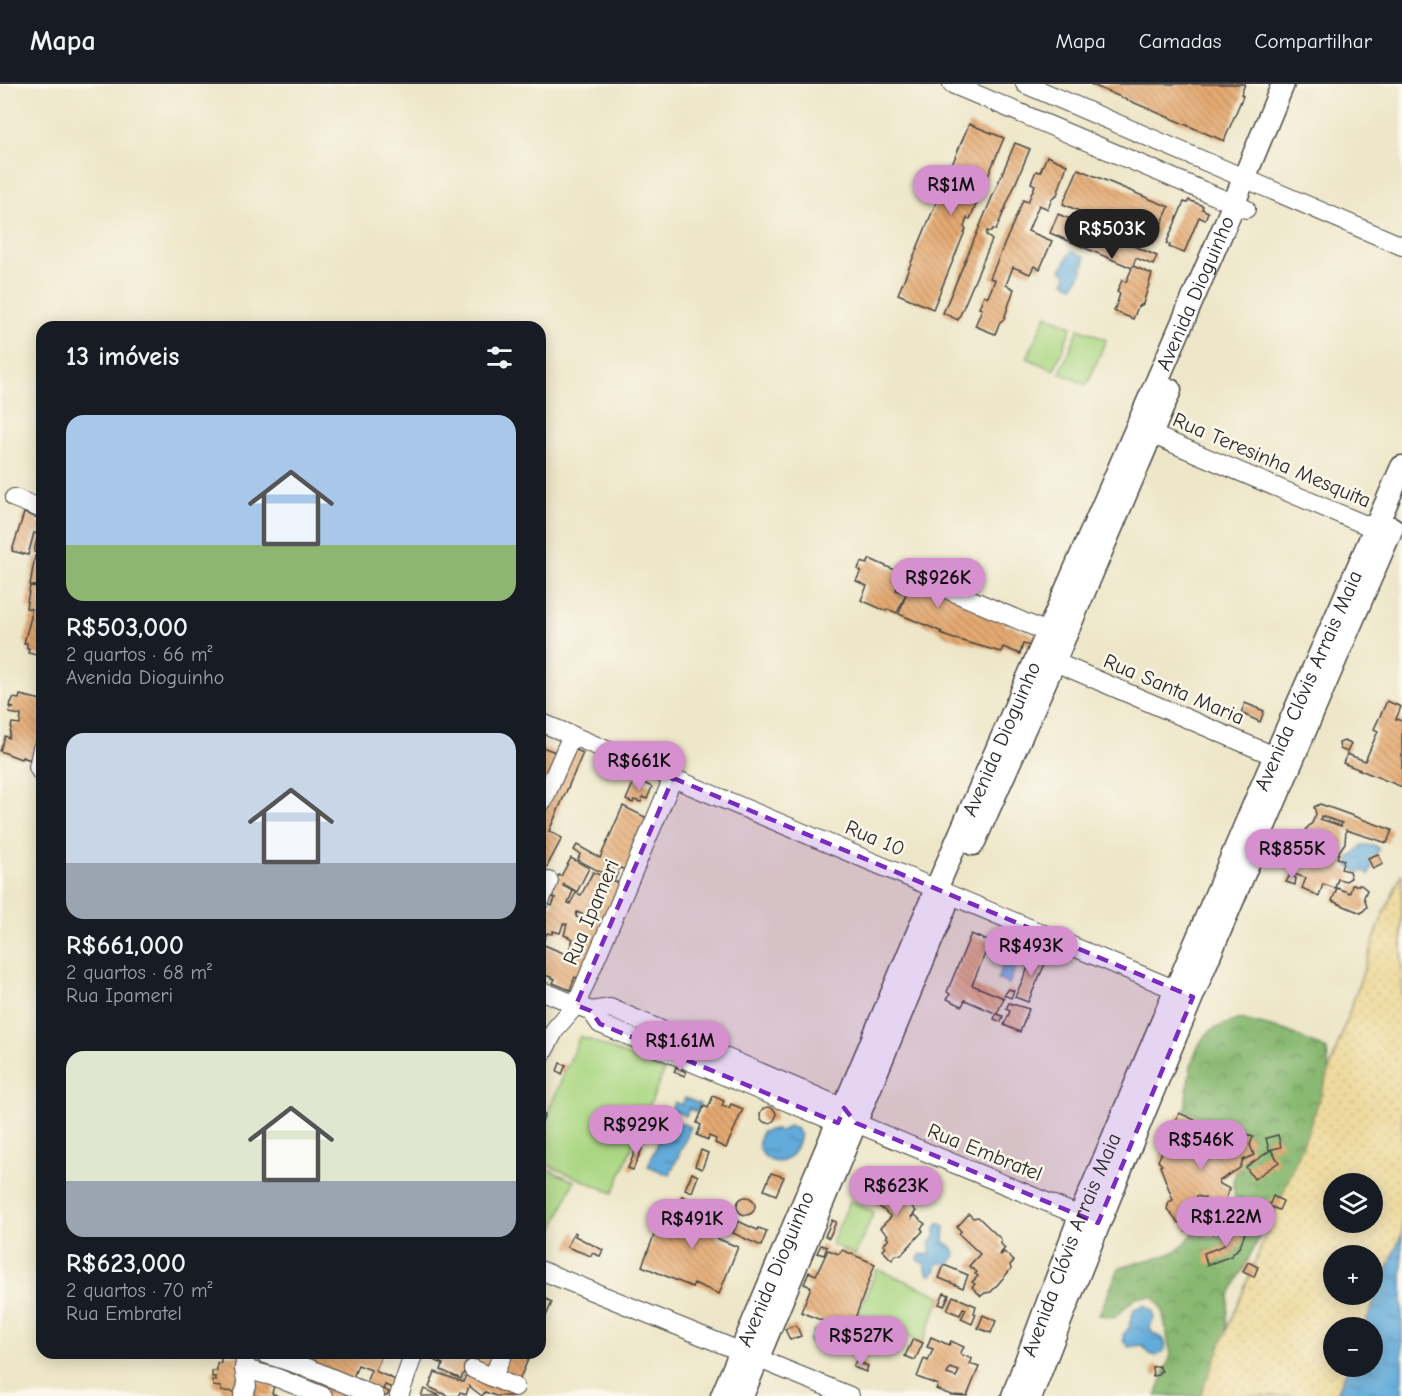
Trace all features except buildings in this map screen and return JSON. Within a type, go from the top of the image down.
[{"type":"main road","name":"Avenida Dioguinho","points":[[1250,182],[1283,84]]},
{"type":"main road","name":"Avenida Dioguinho","points":[[722,1396],[748,1356],[846,1118],[1047,659],[1250,182],[1298,84]]},
{"type":"main road","name":"Avenida Dioguinho","points":[[1047,659],[1049,633],[1144,430]]},
{"type":"main road","name":"Avenida Clóvis Arrais Maia","points":[[1382,532],[1402,467]]},
{"type":"main road","name":"Avenida Clóvis Arrais Maia","points":[[1013,1396],[1283,760],[1359,564],[1402,504]]},
{"type":"main road","name":"Avenida Clóvis Arrais Maia","points":[[1031,1396],[1089,1219]]},
{"type":"main road","name":"Avenida Dioguinho","points":[[742,1396],[748,1356]]},
{"type":"street","points":[[951,84],[1240,206]]},
{"type":"street","points":[[1025,84],[1402,246]]},
{"type":"street","name":"Rua Teresinha Mesquita","points":[[1144,430],[1382,532]]},
{"type":"street","points":[[14,498],[36,507]]},
{"type":"street","points":[[923,579],[1049,633]]},
{"type":"street","name":"Rua Santa Maria","points":[[1047,659],[1283,760]]},
{"type":"street","name":"Rua 10","points":[[546,724],[1185,994]]},
{"type":"street","points":[[546,794],[572,735]]},
{"type":"street","name":"Rua Ipameri","points":[[546,1047],[556,1028],[584,1008],[673,777]]},
{"type":"street","points":[[546,888],[549,881]]},
{"type":"street","name":"Rua Embratel","points":[[546,992],[584,1008],[600,1024],[846,1118],[1089,1219]]},
{"type":"street","points":[[546,1272],[850,1396]]},
{"type":"street","points":[[281,1359],[375,1396]]},
{"type":"street","points":[[399,1396],[412,1359]]},
{"type":"street","points":[[493,1377],[500,1359]]},
{"type":"street","points":[[243,1396],[247,1386],[245,1361]]},
{"type":"street","points":[[245,1361],[275,1377],[323,1396]]},
{"type":"street","points":[[473,1369],[515,1387]]},
{"type":"highlighted area","points":[[673,778],[1193,997],[1098,1223],[856,1123],[844,1108],[838,1123],[600,1024],[591,1011],[576,1005]]},
{"type":"green space","points":[[1046,315],[1072,326],[1054,370],[1027,358]]},
{"type":"green space","points":[[1079,328],[1106,340],[1087,385],[1060,373]]},
{"type":"green space","points":[[1240,1019],[1287,1031],[1327,1050],[1331,1100],[1309,1149],[1229,1296],[1221,1396],[1156,1396],[1171,1355],[1162,1309],[1154,1297],[1136,1297],[1114,1318],[1099,1315],[1119,1268],[1178,1250],[1194,1232],[1215,1238],[1236,1211],[1233,1180],[1253,1137],[1185,1111],[1191,1066],[1200,1044],[1214,1029]]},
{"type":"green space","points":[[580,1036],[664,1071],[613,1193],[546,1165],[546,1117]]},
{"type":"green space","points":[[546,1169],[574,1181],[552,1233],[546,1230]]},
{"type":"green space","points":[[850,1201],[874,1212],[855,1255],[831,1244]]},
{"type":"green space","points":[[877,1269],[941,1296],[923,1342],[858,1315]]},
{"type":"sand","points":[[1402,873],[1402,1233],[1383,1280],[1383,1245],[1323,1245],[1323,1305],[1373,1305],[1368,1317],[1323,1317],[1323,1377],[1344,1377],[1336,1396],[1200,1396],[1308,1132],[1381,920]]},
{"type":"water","points":[[1071,251],[1085,257],[1082,273],[1073,286],[1064,282],[1067,275],[1061,270]]},
{"type":"water","points":[[1363,845],[1376,846],[1379,849],[1369,875],[1364,871],[1357,873],[1348,867],[1350,858]]},
{"type":"water","points":[[1007,955],[1019,960],[1009,984],[997,979]]},
{"type":"water","points":[[685,1098],[700,1104],[697,1112],[689,1109],[686,1116],[671,1110],[674,1102],[682,1105]]},
{"type":"water","points":[[668,1118],[691,1127],[670,1175],[648,1166]]},
{"type":"water","points":[[789,1126],[796,1128],[800,1136],[793,1152],[780,1162],[773,1161],[762,1154],[759,1140],[762,1132],[773,1129],[781,1131]]},
{"type":"water","points":[[938,1224],[945,1227],[944,1241],[952,1247],[956,1255],[950,1264],[938,1263],[935,1272],[930,1275],[927,1273],[925,1264],[918,1258],[921,1254],[931,1252],[929,1244],[935,1237],[935,1228]]},
{"type":"water","points":[[1402,1233],[1402,1396],[1336,1396],[1344,1377],[1383,1377],[1383,1317],[1368,1317],[1373,1305],[1383,1305],[1383,1280]]},
{"type":"water","points":[[1144,1305],[1153,1311],[1154,1318],[1150,1327],[1152,1332],[1162,1338],[1166,1346],[1165,1350],[1156,1356],[1150,1354],[1142,1345],[1129,1347],[1123,1341],[1123,1335],[1129,1328],[1134,1309]]},
{"type":"water","points":[[816,1330],[839,1340],[841,1344],[837,1352],[834,1354],[810,1343],[813,1331]]}]
